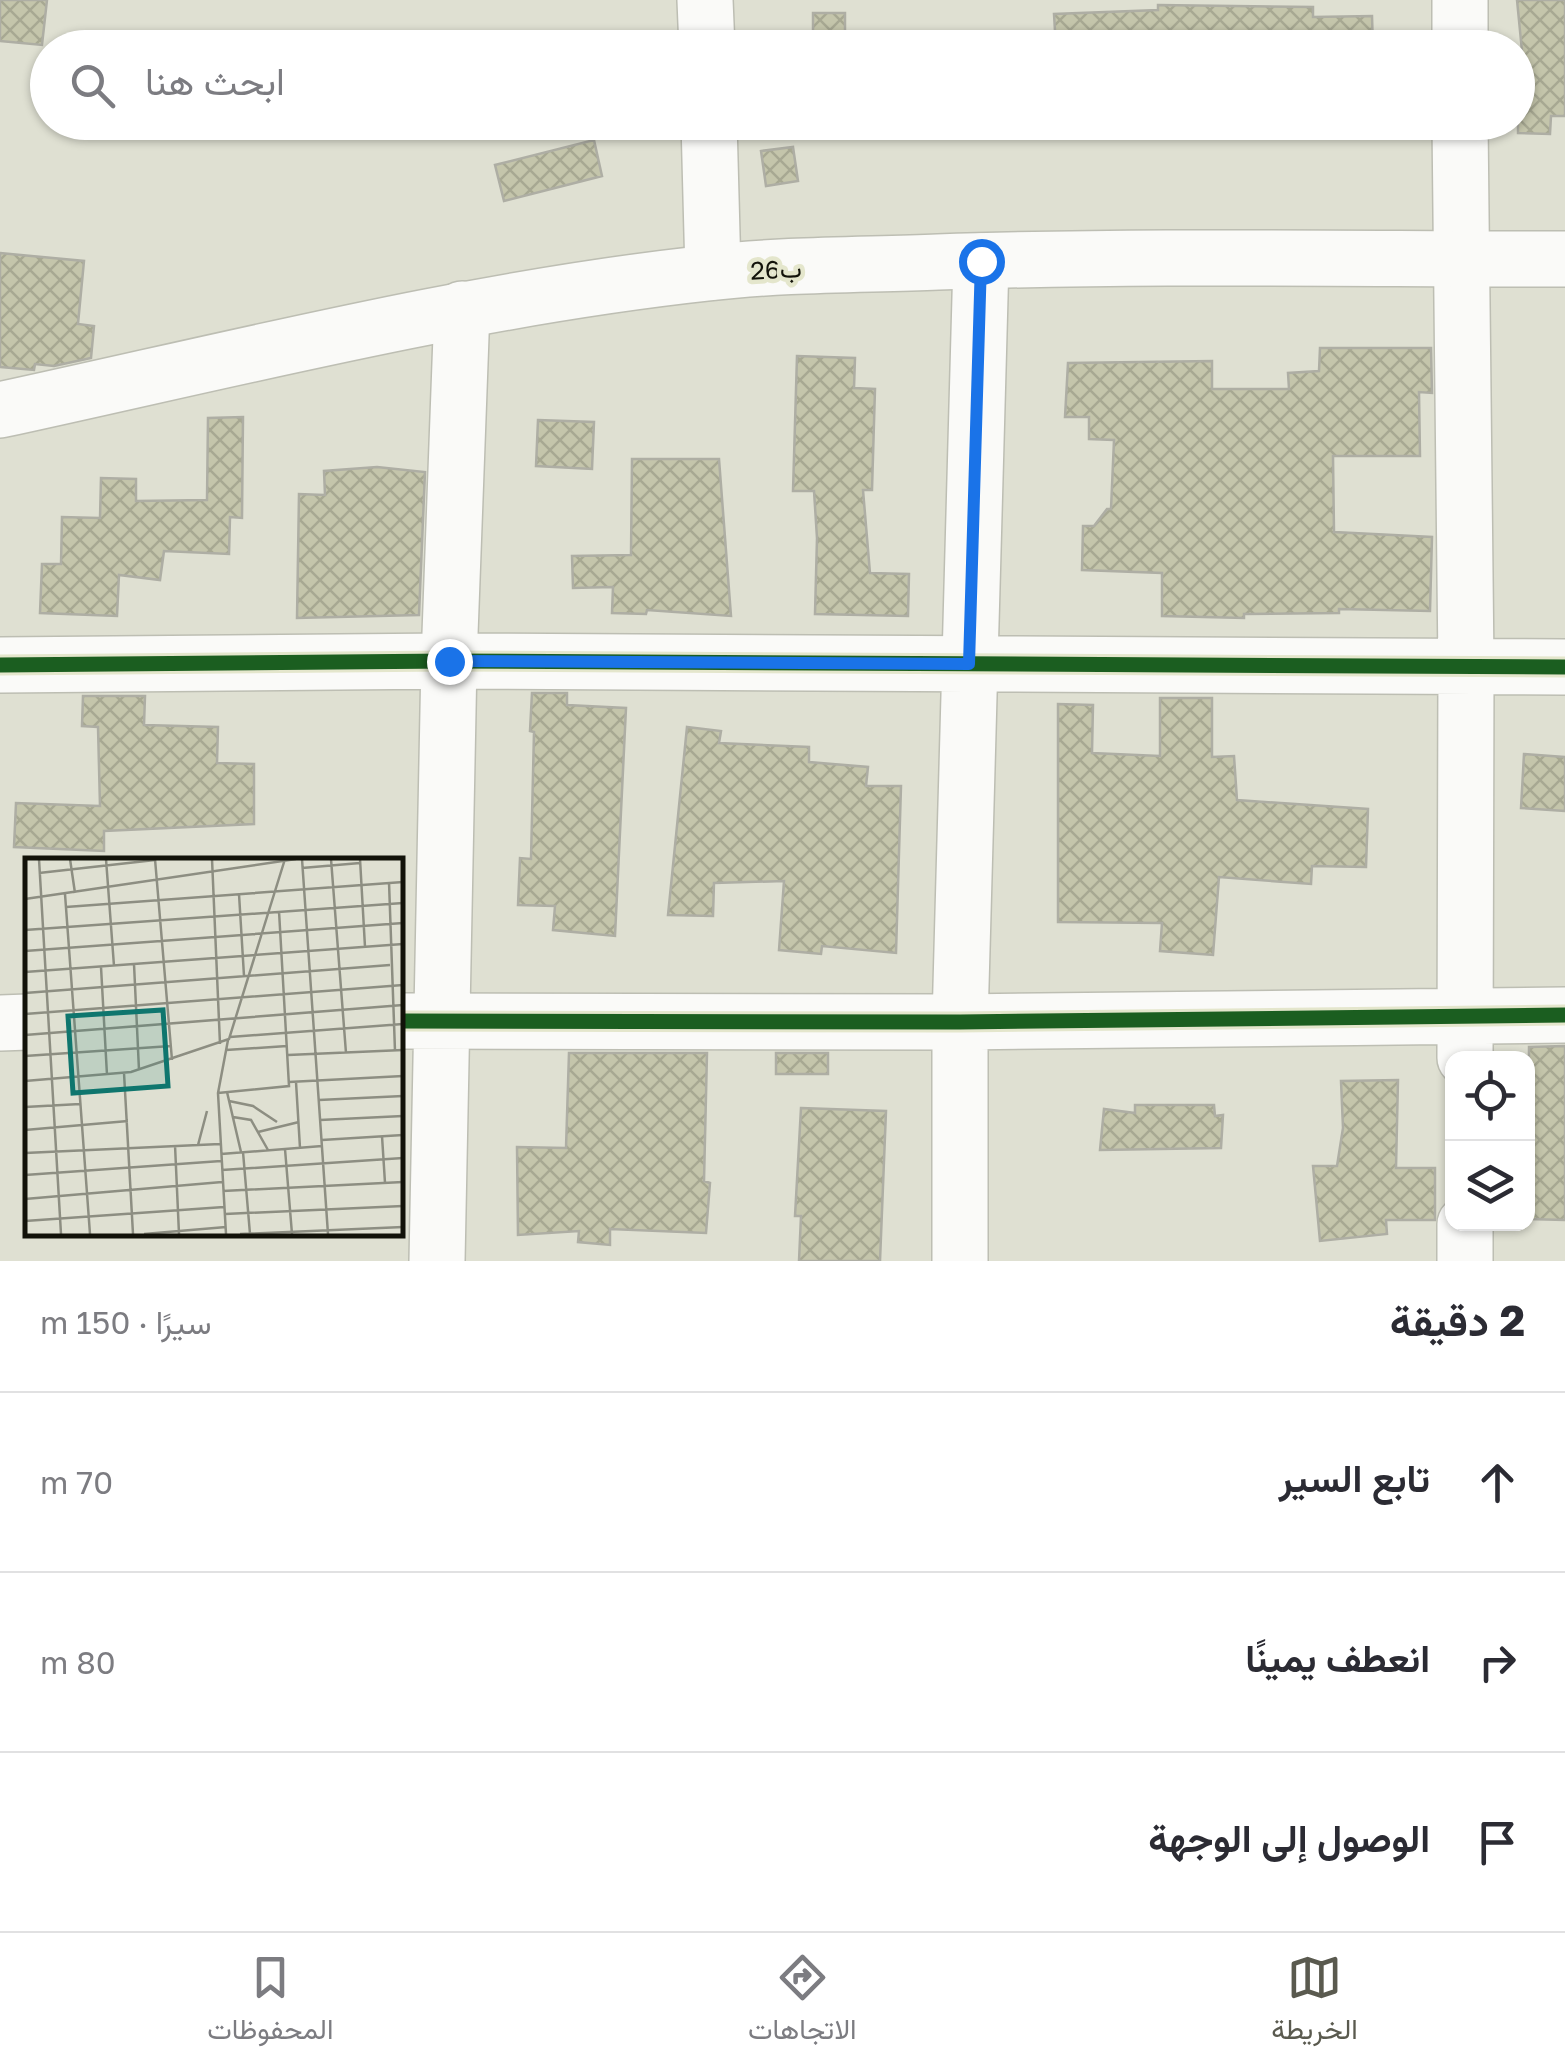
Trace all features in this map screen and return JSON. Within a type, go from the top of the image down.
[{"type":"main road","points":[[706,0],[707,30]]},
{"type":"main road","points":[[1460,0],[1460,30]]},
{"type":"main road","points":[[709,140],[712,272]]},
{"type":"main road","points":[[1460,140],[1466,666],[1465,1037]]},
{"type":"main road","name":"26ب","points":[[0,410],[462,309],[712,272],[981,261],[1565,259]]},
{"type":"main road","points":[[960,1261],[960,1022],[981,261]]},
{"type":"main road","points":[[436,1261],[421,1021],[449,661],[462,309]]},
{"type":"main road","points":[[0,664],[449,661],[1565,667]]},
{"type":"main road","points":[[421,1021],[960,1022],[1465,1037],[1565,1016]]},
{"type":"main road","points":[[1465,1231],[1465,1261]]},
{"type":"building","points":[[0,0],[47,0],[44,30],[30,30],[30,44],[0,41]]},
{"type":"building","points":[[1517,0],[1565,0],[1565,116],[1551,116],[1550,134],[1535,134],[1535,30],[1520,30]]},
{"type":"building","points":[[1158,5],[1313,7],[1313,17],[1372,16],[1372,30],[1055,30],[1054,14],[1158,10]]},
{"type":"building","points":[[813,13],[845,13],[845,30],[813,30]]},
{"type":"building","points":[[594,140],[602,176],[504,201],[495,165]]},
{"type":"building","points":[[793,147],[798,181],[766,186],[761,151]]},
{"type":"building","points":[[0,253],[84,261],[78,324],[94,326],[91,358],[54,366],[35,364],[34,370],[0,367]]},
{"type":"building","points":[[1320,348],[1431,348],[1432,393],[1419,392],[1420,456],[1333,456],[1334,532],[1432,537],[1430,611],[1339,609],[1339,613],[1244,614],[1244,618],[1162,616],[1162,573],[1082,570],[1083,526],[1094,526],[1111,509],[1114,440],[1089,439],[1089,417],[1065,417],[1068,363],[1212,361],[1212,389],[1289,389],[1288,373],[1319,371]]},
{"type":"building","points":[[797,356],[855,358],[854,388],[875,389],[872,490],[863,490],[870,573],[909,574],[908,616],[815,614],[814,491],[793,491]]},
{"type":"building","points":[[243,417],[242,518],[230,517],[229,554],[164,551],[160,580],[119,575],[117,616],[40,613],[42,564],[61,564],[62,517],[100,518],[101,478],[136,479],[136,501],[207,500],[208,418]]},
{"type":"building","points":[[538,420],[594,422],[592,469],[536,466]]},
{"type":"building","points":[[632,459],[719,459],[731,616],[647,610],[646,614],[612,613],[613,587],[573,588],[572,556],[631,555]]},
{"type":"building","points":[[377,467],[425,472],[419,615],[297,618],[299,494],[325,495],[324,471]]},
{"type":"building","points":[[532,693],[567,693],[567,705],[626,708],[615,936],[553,930],[555,906],[518,905],[520,858],[531,859]]},
{"type":"building","points":[[83,696],[145,696],[144,725],[218,727],[217,763],[254,764],[254,824],[104,831],[104,851],[14,847],[16,803],[100,806],[98,727],[82,726]]},
{"type":"building","points":[[1160,698],[1212,698],[1212,757],[1234,756],[1237,800],[1368,809],[1366,867],[1312,866],[1311,884],[1219,877],[1213,955],[1160,951],[1162,923],[1058,922],[1058,704],[1093,705],[1092,753],[1160,756]]},
{"type":"building","points":[[687,727],[721,731],[719,743],[809,747],[809,762],[868,767],[866,786],[901,786],[896,953],[822,946],[821,954],[779,950],[784,881],[714,883],[713,916],[668,915]]},
{"type":"building","points":[[1524,754],[1565,757],[1565,811],[1521,808]]},
{"type":"building","points":[[1565,1046],[1565,1220],[1535,1219],[1535,1051],[1529,1051],[1529,1047]]},
{"type":"building","points":[[569,1053],[707,1053],[704,1181],[710,1183],[706,1233],[610,1229],[610,1245],[578,1242],[579,1231],[518,1235],[517,1147],[566,1148]]},
{"type":"building","points":[[776,1053],[828,1053],[828,1074],[776,1074]]},
{"type":"building","points":[[1398,1080],[1396,1168],[1435,1168],[1435,1220],[1386,1220],[1387,1234],[1320,1241],[1313,1166],[1337,1166],[1343,1128],[1341,1081]]},
{"type":"building","points":[[1135,1105],[1214,1105],[1215,1116],[1223,1115],[1221,1148],[1100,1150],[1104,1109],[1135,1113]]},
{"type":"building","points":[[801,1108],[886,1111],[880,1261],[799,1261],[801,1216],[795,1216]]},
{"type":"cycle path","points":[[0,665],[449,661],[1565,667]]},
{"type":"cycle path","points":[[402,1021],[960,1022],[1565,1015]]},
{"type":"route","points":[[449,661],[969,664],[981,261]]}]
